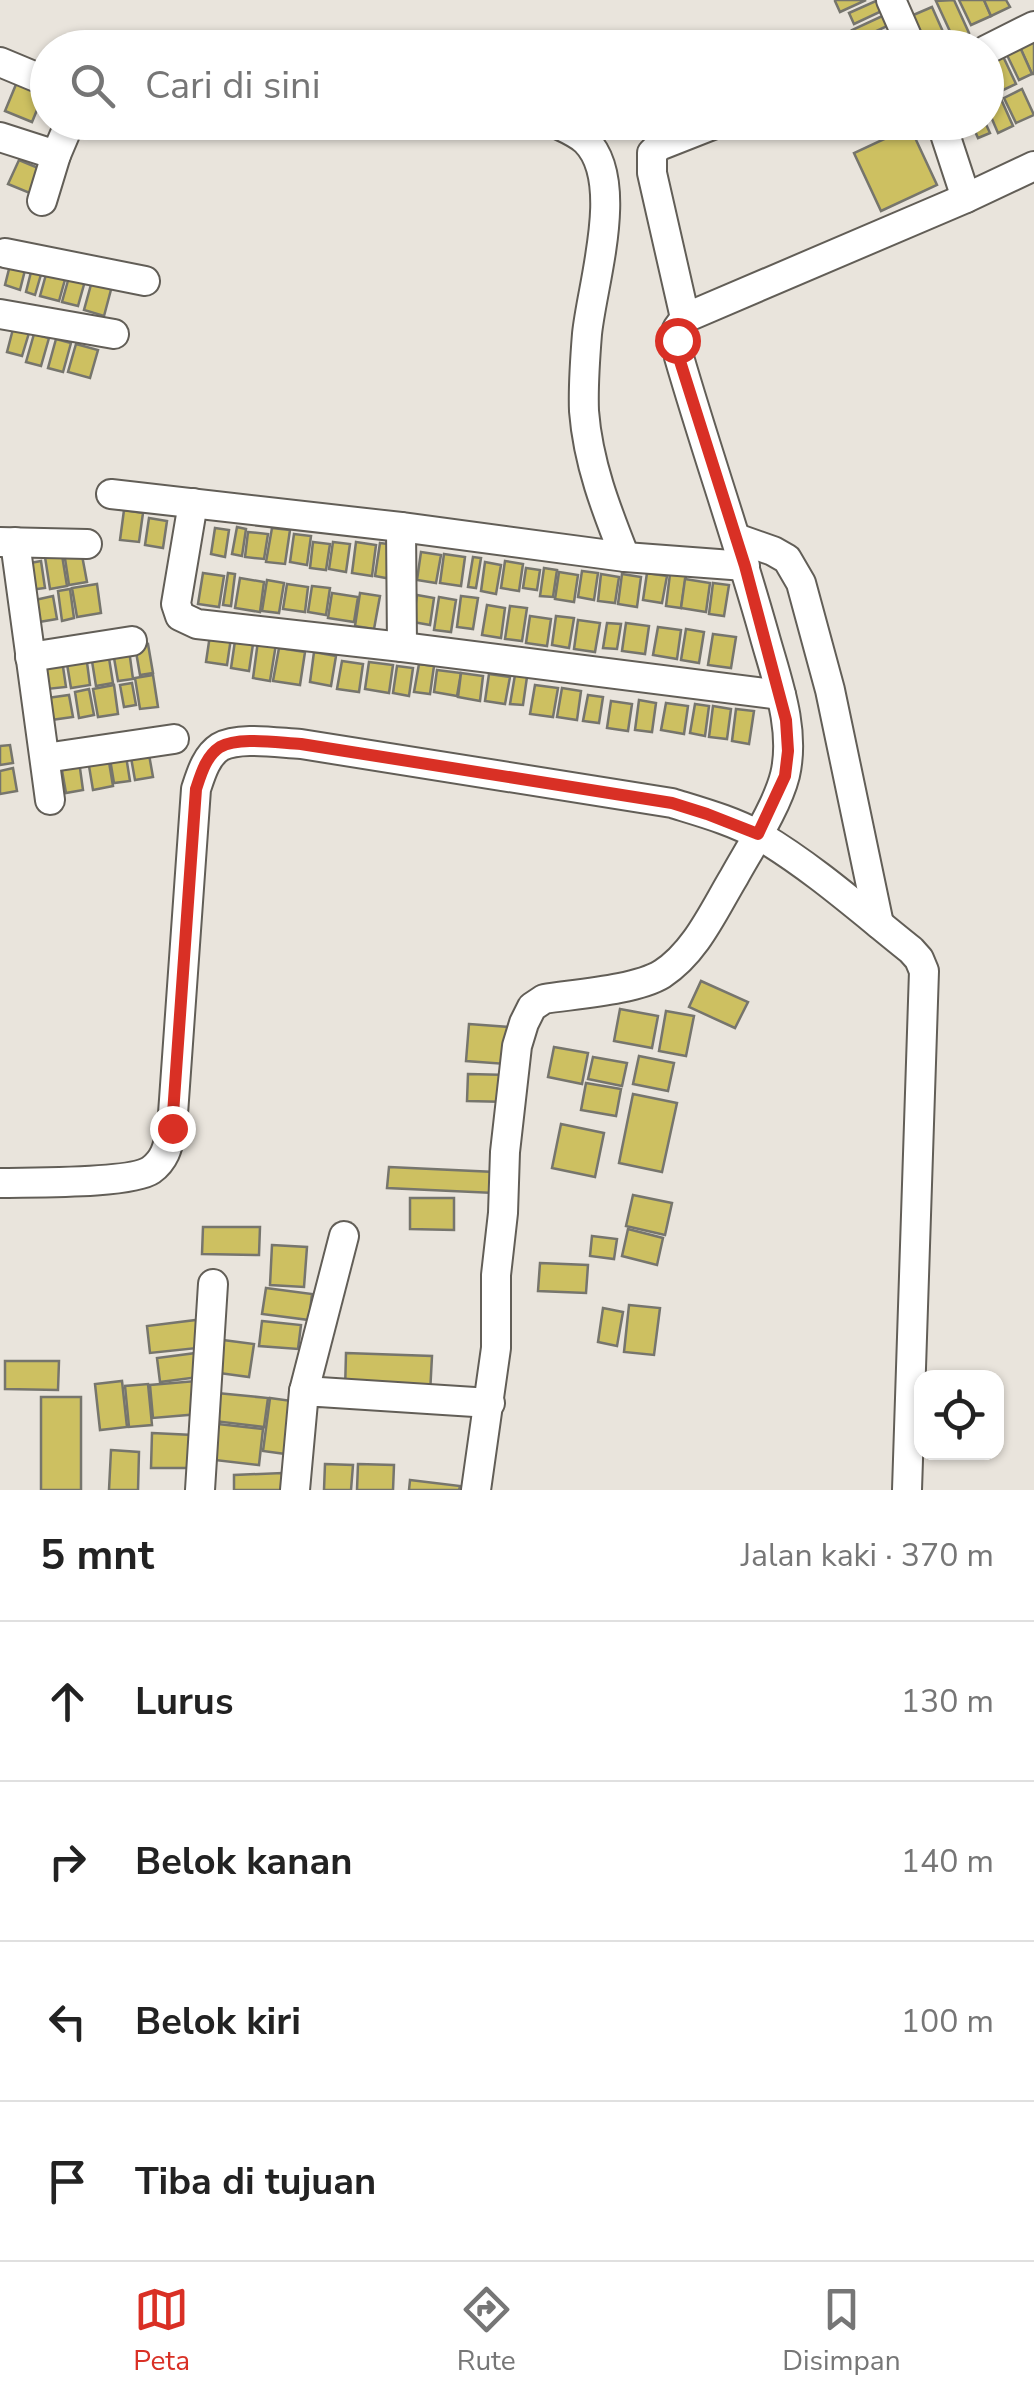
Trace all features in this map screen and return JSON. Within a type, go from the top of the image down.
[{"type":"street","points":[[891,0],[904,30]]},
{"type":"street","points":[[1004,41],[1034,26]]},
{"type":"street","points":[[0,62],[30,74]]},
{"type":"street","points":[[0,136],[56,155]]},
{"type":"street","points":[[42,201],[62,140]]},
{"type":"street","points":[[586,140],[602,166],[606,199],[602,250],[587,333],[584,408],[589,454],[626,558]]},
{"type":"street","points":[[675,140],[652,153],[652,173],[685,318]]},
{"type":"street","points":[[947,140],[966,198]]},
{"type":"street","points":[[476,1490],[496,1348],[496,1275],[505,1152],[517,1046],[524,1023],[532,1008],[544,999],[640,983],[665,972],[699,937],[758,834],[785,776],[788,751],[781,695],[679,358],[677,330],[685,318],[1034,166]]},
{"type":"street","points":[[2,261],[144,281]]},
{"type":"street","points":[[0,314],[114,334]]},
{"type":"street","points":[[111,494],[401,527],[626,558],[745,566]]},
{"type":"street","points":[[193,503],[176,604],[180,616],[197,624],[781,695]]},
{"type":"street","points":[[401,527],[402,647]]},
{"type":"street","points":[[736,538],[787,560],[800,584],[830,690],[879,924]]},
{"type":"street","points":[[50,800],[30,657],[7,542],[87,544]]},
{"type":"street","points":[[30,657],[132,641]]},
{"type":"street","points":[[44,758],[174,739]]},
{"type":"street","points":[[0,1183],[147,1174],[166,1153],[172,1128],[196,789],[203,767],[220,747],[246,741],[301,744],[672,803],[707,814],[758,834],[795,860],[911,950],[924,971],[908,1490]]},
{"type":"street","points":[[294,1490],[304,1391],[344,1236]]},
{"type":"street","points":[[200,1490],[213,1284]]},
{"type":"street","points":[[304,1391],[490,1403]]},
{"type":"building","points":[[836,0],[866,0],[840,12]]},
{"type":"building","points":[[878,0],[884,10],[854,24],[849,13]]},
{"type":"building","points":[[954,0],[968,30],[949,30],[936,1]]},
{"type":"building","points":[[959,0],[984,0],[991,16],[971,25]]},
{"type":"building","points":[[984,0],[1006,0],[1010,7],[991,16]]},
{"type":"building","points":[[932,7],[942,30],[918,30],[911,16]]},
{"type":"building","points":[[891,12],[896,22],[879,30],[852,30]]},
{"type":"building","points":[[1034,38],[1034,74],[1032,74],[1019,45]]},
{"type":"building","points":[[1019,45],[1032,74],[1019,80],[1005,51]]},
{"type":"building","points":[[1004,58],[1016,84],[1004,90]]},
{"type":"building","points":[[17,82],[30,87],[30,121],[5,111]]},
{"type":"building","points":[[1022,89],[1034,115],[1016,123],[1004,98]]},
{"type":"building","points":[[1004,106],[1013,126],[1004,130]]},
{"type":"building","points":[[882,140],[916,140],[937,185],[881,211],[854,153]]},
{"type":"building","points":[[19,160],[43,170],[32,194],[8,184]]},
{"type":"building","points":[[11,261],[26,266],[20,290],[5,285]]},
{"type":"building","points":[[32,268],[42,271],[35,295],[26,292]]},
{"type":"building","points":[[47,271],[66,276],[59,301],[40,296]]},
{"type":"building","points":[[69,277],[85,281],[78,306],[62,302]]},
{"type":"building","points":[[92,281],[112,286],[104,316],[84,310]]},
{"type":"building","points":[[13,329],[29,333],[22,356],[7,352]]},
{"type":"building","points":[[34,334],[49,338],[41,366],[26,362]]},
{"type":"building","points":[[56,339],[71,343],[63,372],[48,368]]},
{"type":"building","points":[[76,344],[98,350],[90,378],[68,372]]},
{"type":"building","points":[[124,510],[143,513],[139,542],[120,540]]},
{"type":"building","points":[[149,518],[167,521],[163,548],[145,545]]},
{"type":"building","points":[[237,527],[246,529],[242,556],[232,554]]},
{"type":"building","points":[[215,528],[229,530],[225,557],[211,554]]},
{"type":"building","points":[[272,528],[290,530],[285,564],[266,562]]},
{"type":"building","points":[[248,532],[268,534],[264,559],[245,557]]},
{"type":"building","points":[[294,534],[311,536],[307,565],[290,562]]},
{"type":"building","points":[[313,542],[330,544],[326,570],[310,568]]},
{"type":"building","points":[[333,542],[350,544],[346,572],[329,569]]},
{"type":"building","points":[[356,542],[376,545],[372,576],[352,573]]},
{"type":"building","points":[[380,543],[396,545],[391,579],[375,576]]},
{"type":"building","points":[[81,550],[87,582],[69,585],[64,552]]},
{"type":"building","points":[[421,552],[441,555],[436,583],[417,580]]},
{"type":"building","points":[[444,554],[465,557],[461,586],[440,583]]},
{"type":"building","points":[[62,555],[67,586],[50,589],[45,557]]},
{"type":"building","points":[[473,557],[481,558],[476,588],[468,587]]},
{"type":"building","points":[[41,561],[45,588],[29,590],[25,564]]},
{"type":"building","points":[[505,561],[523,564],[519,591],[501,588]]},
{"type":"building","points":[[485,562],[501,565],[496,594],[481,591]]},
{"type":"building","points":[[526,568],[540,570],[537,590],[523,588]]},
{"type":"building","points":[[544,568],[557,570],[553,597],[540,596]]},
{"type":"building","points":[[582,571],[598,573],[594,600],[578,597]]},
{"type":"building","points":[[559,572],[578,575],[574,602],[555,599]]},
{"type":"building","points":[[203,573],[224,576],[219,607],[198,604]]},
{"type":"building","points":[[228,573],[235,574],[231,606],[223,605]]},
{"type":"building","points":[[647,573],[667,576],[662,603],[643,600]]},
{"type":"building","points":[[601,574],[619,577],[615,603],[598,601]]},
{"type":"building","points":[[622,574],[641,577],[637,607],[618,604]]},
{"type":"building","points":[[670,574],[686,576],[681,608],[666,606]]},
{"type":"building","points":[[240,578],[264,582],[260,612],[235,608]]},
{"type":"building","points":[[685,579],[710,583],[706,612],[681,608]]},
{"type":"building","points":[[267,580],[284,583],[279,613],[262,611]]},
{"type":"building","points":[[713,583],[729,585],[724,616],[709,614]]},
{"type":"building","points":[[97,584],[101,613],[77,617],[72,588]]},
{"type":"building","points":[[287,584],[308,587],[305,612],[283,609]]},
{"type":"building","points":[[312,586],[330,588],[326,615],[308,612]]},
{"type":"building","points":[[70,589],[74,618],[62,621],[58,591]]},
{"type":"building","points":[[332,593],[358,597],[354,622],[328,618]]},
{"type":"building","points":[[360,593],[380,596],[374,629],[355,626]]},
{"type":"building","points":[[417,595],[434,598],[430,625],[413,622]]},
{"type":"building","points":[[53,596],[57,619],[39,622],[35,600]]},
{"type":"building","points":[[461,596],[478,598],[473,629],[457,627]]},
{"type":"building","points":[[439,597],[456,600],[451,632],[434,630]]},
{"type":"building","points":[[487,605],[505,608],[501,638],[482,635]]},
{"type":"building","points":[[510,606],[527,608],[522,641],[505,639]]},
{"type":"building","points":[[530,616],[551,619],[547,646],[526,643]]},
{"type":"building","points":[[556,616],[574,618],[569,648],[552,645]]},
{"type":"building","points":[[578,620],[600,623],[595,652],[574,649]]},
{"type":"building","points":[[607,623],[621,624],[617,649],[603,648]]},
{"type":"building","points":[[626,623],[649,626],[645,654],[622,651]]},
{"type":"building","points":[[658,627],[681,630],[677,659],[653,655]]},
{"type":"building","points":[[686,629],[704,632],[699,663],[681,660]]},
{"type":"building","points":[[713,634],[736,637],[731,668],[708,665]]},
{"type":"building","points":[[210,635],[231,638],[227,665],[206,662]]},
{"type":"building","points":[[235,641],[253,644],[249,671],[231,668]]},
{"type":"building","points":[[258,641],[276,644],[270,681],[253,678]]},
{"type":"building","points":[[148,644],[153,673],[140,675],[135,646]]},
{"type":"building","points":[[279,648],[305,652],[300,685],[273,681]]},
{"type":"building","points":[[129,650],[133,679],[118,681],[113,652]]},
{"type":"building","points":[[108,652],[113,683],[96,686],[91,655]]},
{"type":"building","points":[[314,652],[336,656],[331,686],[310,682]]},
{"type":"building","points":[[86,655],[90,685],[71,688],[66,658]]},
{"type":"building","points":[[62,660],[66,687],[47,689],[43,663]]},
{"type":"building","points":[[342,661],[363,664],[359,692],[337,689]]},
{"type":"building","points":[[369,662],[393,665],[389,693],[365,689]]},
{"type":"building","points":[[419,664],[434,666],[430,694],[414,692]]},
{"type":"building","points":[[397,666],[413,668],[409,696],[393,693]]},
{"type":"building","points":[[437,670],[461,673],[457,696],[434,692]]},
{"type":"building","points":[[461,673],[483,676],[480,701],[458,697]]},
{"type":"building","points":[[489,674],[510,677],[505,704],[485,701]]},
{"type":"building","points":[[153,675],[158,707],[140,709],[135,678]]},
{"type":"building","points":[[515,675],[527,677],[523,705],[510,704]]},
{"type":"building","points":[[132,683],[136,705],[124,707],[120,685]]},
{"type":"building","points":[[114,685],[118,714],[98,717],[93,689]]},
{"type":"building","points":[[535,685],[558,688],[553,717],[530,714]]},
{"type":"building","points":[[562,688],[581,691],[577,720],[557,717]]},
{"type":"building","points":[[89,689],[94,715],[79,718],[75,692]]},
{"type":"building","points":[[69,695],[73,717],[51,720],[47,698]]},
{"type":"building","points":[[588,695],[603,697],[599,723],[583,721]]},
{"type":"building","points":[[639,700],[656,703],[652,732],[635,730]]},
{"type":"building","points":[[611,701],[632,704],[628,731],[607,728]]},
{"type":"building","points":[[666,703],[688,706],[684,734],[661,730]]},
{"type":"building","points":[[695,704],[709,706],[705,736],[690,733]]},
{"type":"building","points":[[713,706],[731,709],[727,739],[709,737]]},
{"type":"building","points":[[736,709],[754,711],[749,744],[732,741]]},
{"type":"building","points":[[10,745],[13,763],[0,765],[0,746]]},
{"type":"building","points":[[148,749],[153,777],[135,780],[130,752]]},
{"type":"building","points":[[125,750],[130,781],[114,783],[109,753]]},
{"type":"building","points":[[108,756],[113,786],[93,790],[88,760]]},
{"type":"building","points":[[79,761],[83,790],[66,793],[61,765]]},
{"type":"building","points":[[13,768],[17,791],[0,794],[0,771]]},
{"type":"building","points":[[701,981],[748,1002],[735,1028],[689,1007]]},
{"type":"building","points":[[620,1009],[658,1016],[652,1048],[614,1041]]},
{"type":"building","points":[[666,1011],[694,1016],[686,1056],[659,1051]]},
{"type":"building","points":[[469,1024],[509,1027],[506,1064],[466,1061]]},
{"type":"building","points":[[554,1047],[588,1053],[582,1084],[548,1077]]},
{"type":"building","points":[[639,1056],[674,1063],[668,1091],[633,1084]]},
{"type":"building","points":[[593,1057],[627,1063],[622,1086],[588,1079]]},
{"type":"building","points":[[468,1074],[510,1075],[509,1102],[467,1101]]},
{"type":"building","points":[[586,1083],[621,1089],[616,1116],[581,1110]]},
{"type":"building","points":[[633,1094],[677,1103],[662,1172],[619,1163]]},
{"type":"building","points":[[561,1124],[604,1133],[595,1177],[552,1168]]},
{"type":"building","points":[[389,1167],[495,1172],[494,1193],[387,1188]]},
{"type":"building","points":[[633,1195],[672,1203],[665,1235],[626,1226]]},
{"type":"building","points":[[410,1198],[454,1198],[454,1230],[410,1229]]},
{"type":"building","points":[[203,1227],[260,1227],[259,1255],[202,1254]]},
{"type":"building","points":[[628,1229],[663,1238],[657,1265],[622,1256]]},
{"type":"building","points":[[592,1236],[617,1239],[614,1259],[590,1256]]},
{"type":"building","points":[[272,1245],[307,1247],[304,1287],[270,1285]]},
{"type":"building","points":[[540,1263],[588,1265],[586,1293],[538,1291]]},
{"type":"building","points":[[266,1288],[312,1294],[309,1320],[262,1314]]},
{"type":"building","points":[[629,1305],[660,1308],[654,1355],[624,1352]]},
{"type":"building","points":[[603,1308],[623,1312],[617,1346],[598,1342]]},
{"type":"building","points":[[204,1319],[207,1347],[150,1353],[147,1326]]},
{"type":"building","points":[[262,1321],[301,1325],[298,1349],[259,1346]]},
{"type":"building","points":[[223,1340],[254,1344],[249,1377],[219,1373]]},
{"type":"building","points":[[196,1353],[199,1377],[160,1382],[157,1358]]},
{"type":"building","points":[[346,1353],[432,1356],[430,1394],[345,1391]]},
{"type":"building","points":[[5,1361],[59,1361],[58,1390],[5,1389]]},
{"type":"building","points":[[122,1381],[127,1427],[100,1430],[95,1384]]},
{"type":"building","points":[[196,1381],[199,1414],[153,1418],[150,1385]]},
{"type":"building","points":[[148,1384],[152,1425],[129,1427],[125,1386]]},
{"type":"building","points":[[217,1393],[268,1398],[264,1427],[214,1421]]},
{"type":"building","points":[[41,1397],[81,1397],[81,1490],[41,1490]]},
{"type":"building","points":[[270,1398],[299,1402],[293,1455],[263,1451]]},
{"type":"building","points":[[209,1423],[263,1429],[259,1465],[206,1459]]},
{"type":"building","points":[[152,1433],[193,1435],[192,1468],[151,1468]]},
{"type":"building","points":[[111,1450],[139,1452],[138,1490],[109,1490]]},
{"type":"building","points":[[325,1464],[353,1465],[351,1490],[324,1490]]},
{"type":"building","points":[[358,1464],[394,1465],[393,1490],[357,1490]]},
{"type":"building","points":[[282,1473],[282,1490],[234,1490],[234,1475]]},
{"type":"building","points":[[410,1480],[460,1486],[459,1490],[409,1490]]},
{"type":"route","points":[[172,1128],[196,789],[203,767],[220,747],[246,741],[301,744],[672,803],[758,834],[785,776],[786,720],[745,566],[679,358],[677,340]]}]
